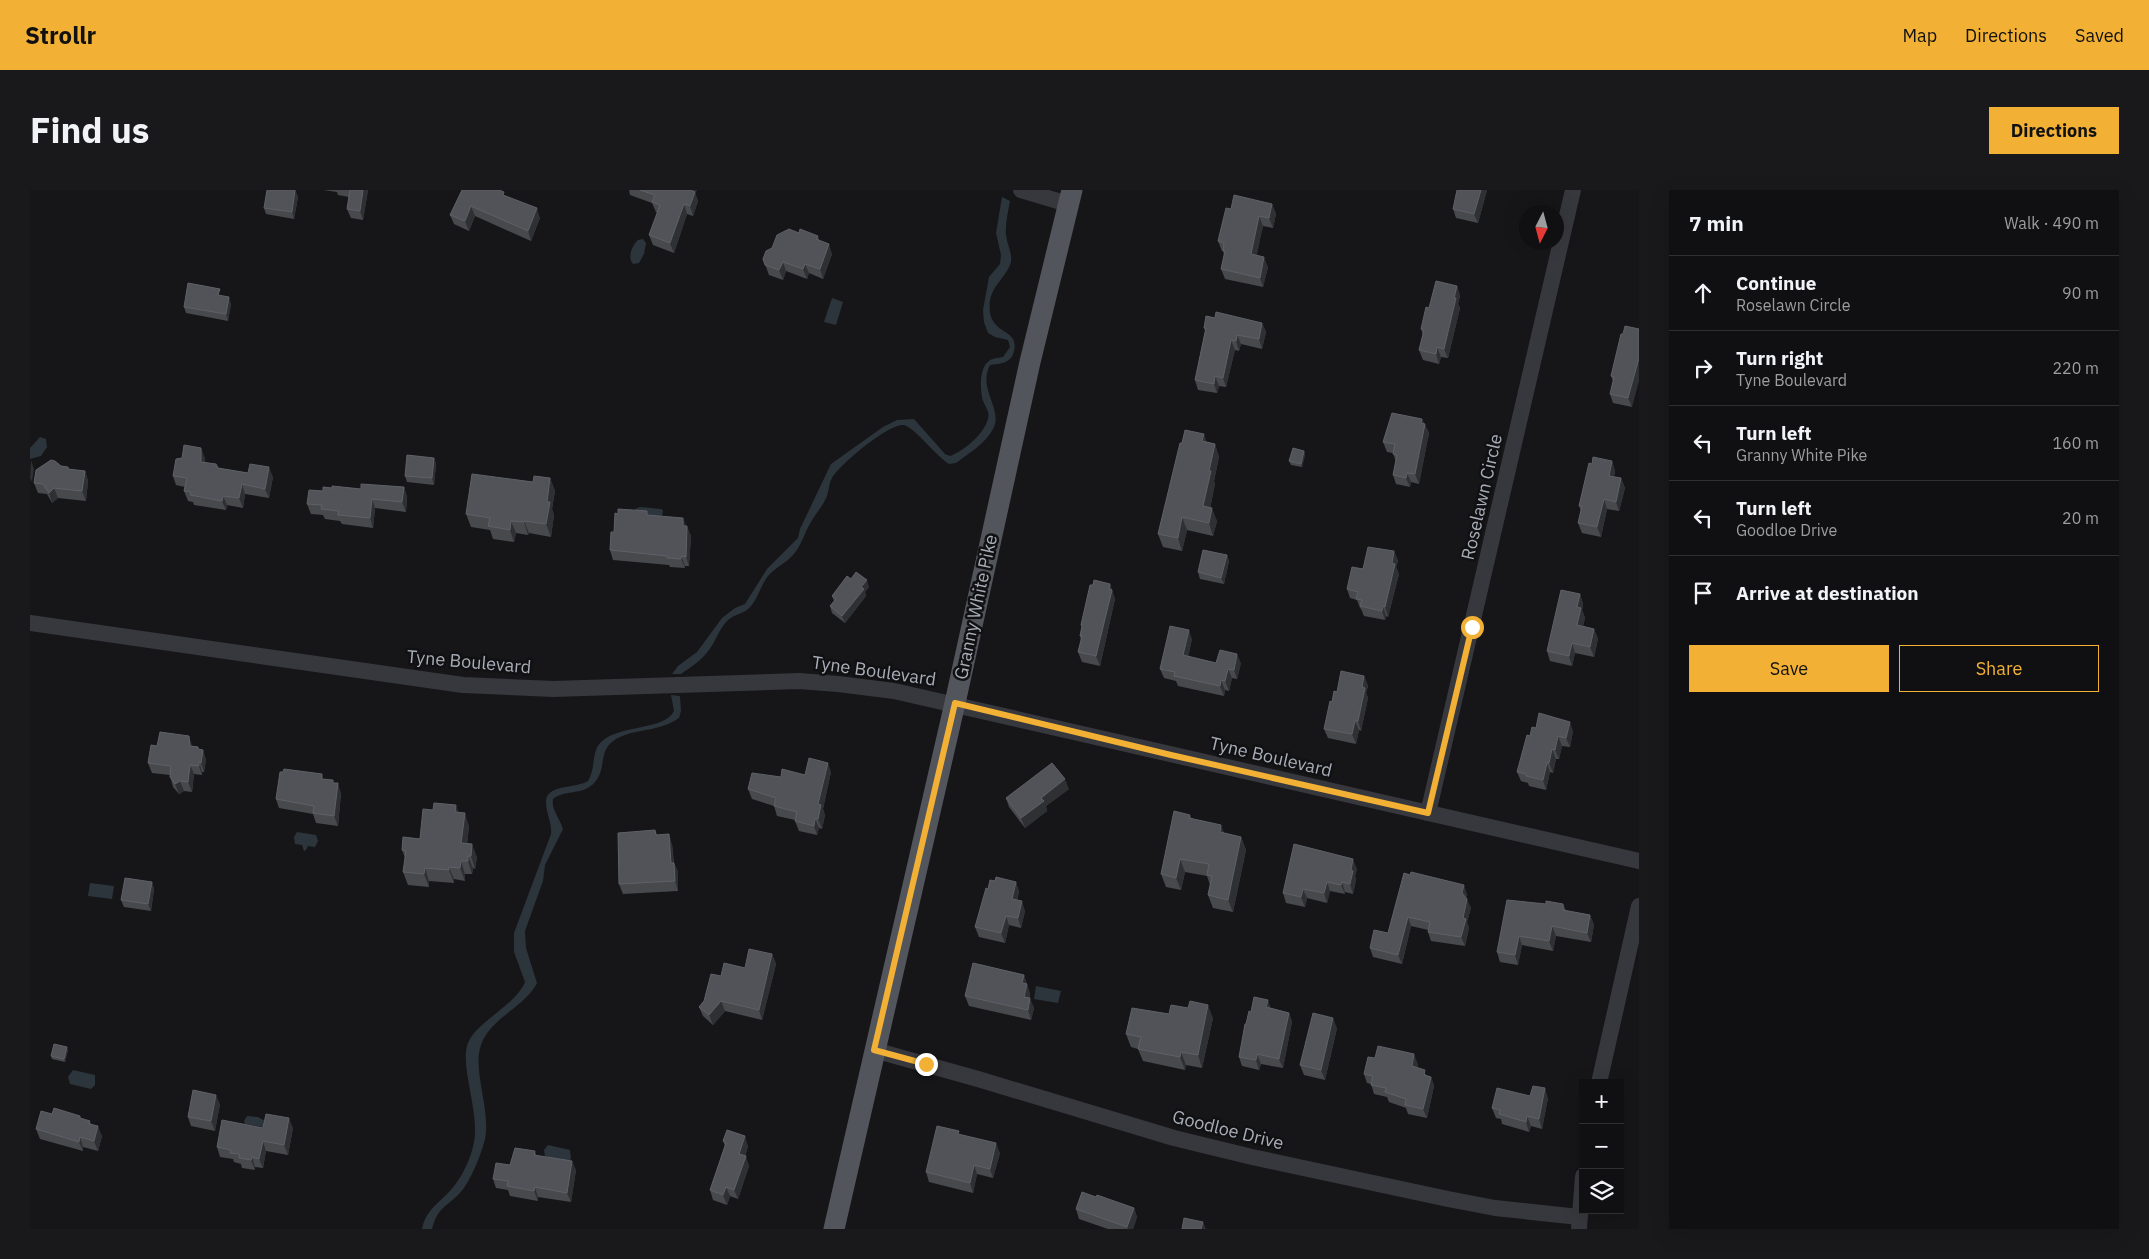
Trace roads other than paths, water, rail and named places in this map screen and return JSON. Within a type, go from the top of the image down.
[{"type":"main road","name":"Granny White Pike","points":[[834,1229],[955,703],[1030,362],[1070,197]]},
{"type":"street","points":[[1021,190],[1070,197]]},
{"type":"street","name":"Roselawn Circle","points":[[1428,813],[1573,190]]},
{"type":"street","name":"Tyne Boulevard","points":[[30,624],[463,684],[553,689],[698,683],[816,682],[894,691],[955,703],[1171,755],[1639,861]]},
{"type":"street","points":[[1599,1079],[1639,906]]},
{"type":"street","name":"Goodloe Drive","points":[[874,1050],[1174,1138],[1252,1158],[1448,1199],[1579,1223]]}]
